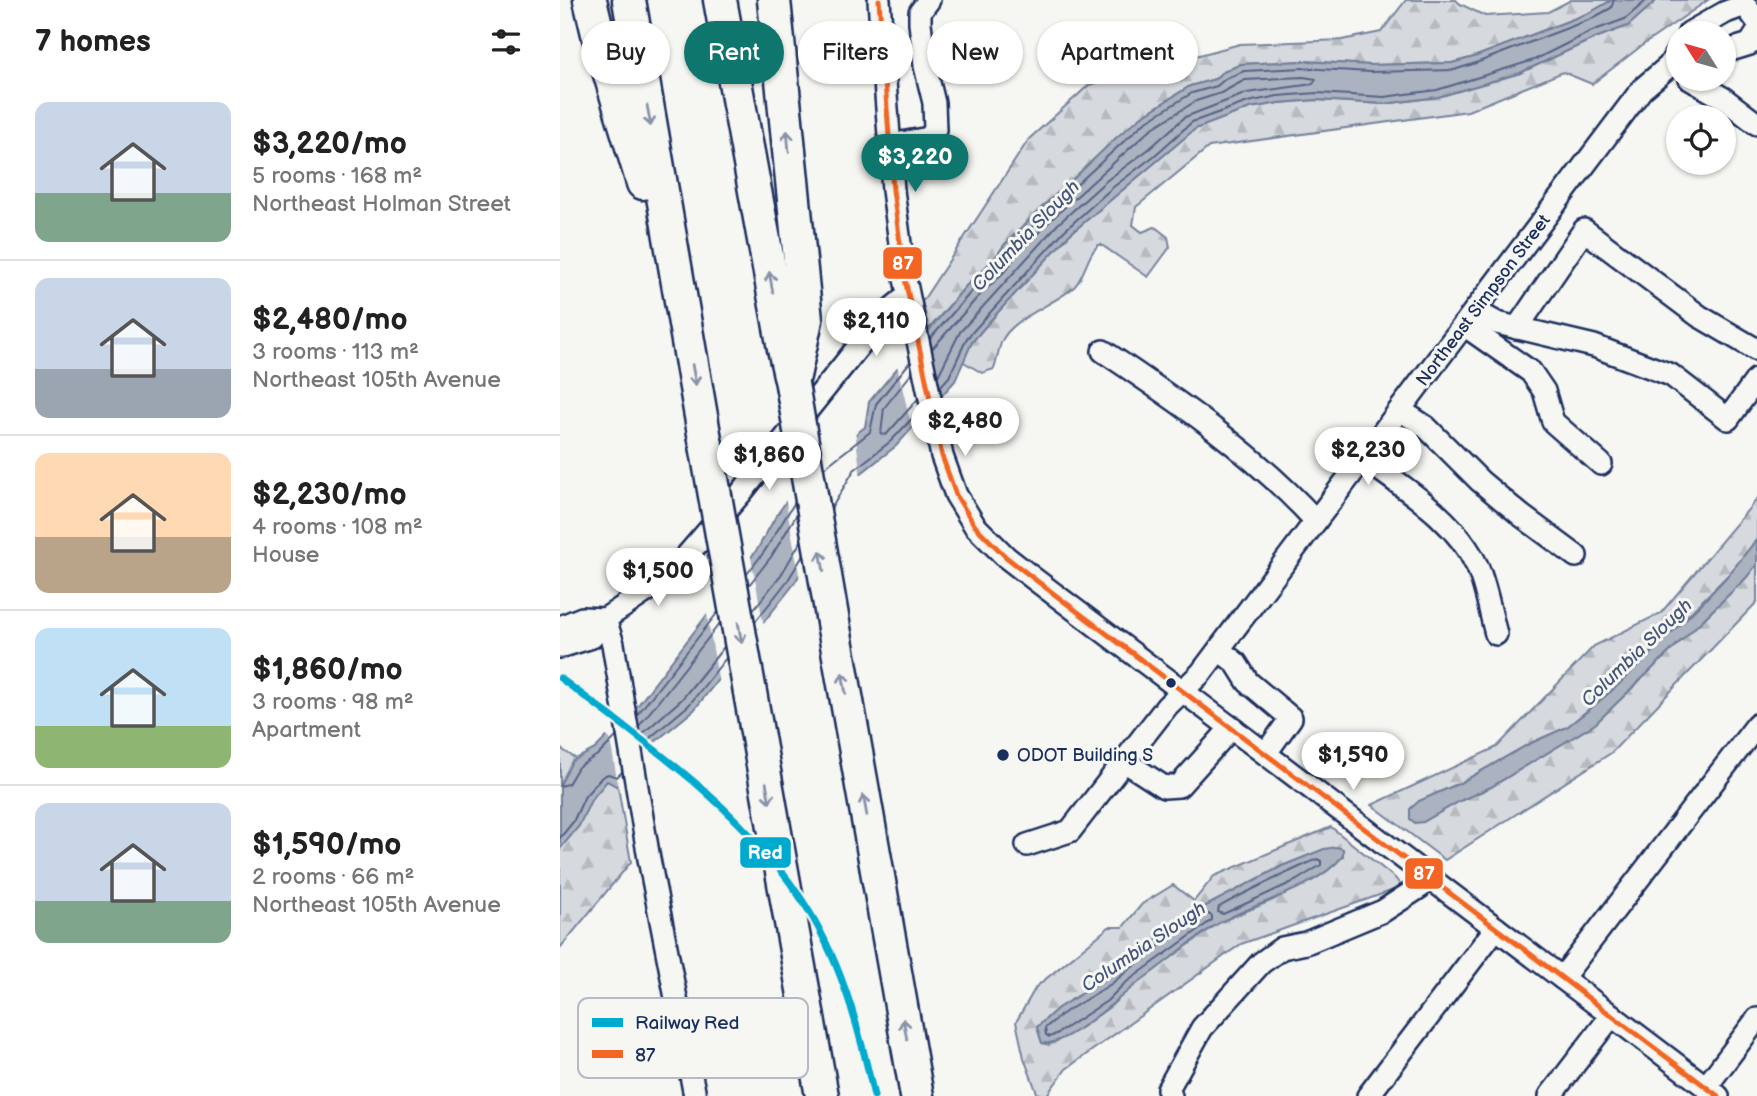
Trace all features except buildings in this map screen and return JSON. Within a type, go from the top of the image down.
[{"type":"highway","points":[[590,0],[598,38],[682,308]]},
{"type":"highway","points":[[629,0],[805,998]]},
{"type":"highway","points":[[720,0],[783,349],[792,384],[917,1096]]},
{"type":"highway","points":[[774,0],[806,320],[792,384]]},
{"type":"highway","points":[[808,1018],[822,1096]]},
{"type":"street","points":[[879,0],[893,190],[908,296],[948,475],[964,512],[975,526],[1006,557],[1712,1091],[1757,1019]]},
{"type":"street","points":[[890,145],[929,138],[935,130],[934,103],[925,66],[920,23],[920,12],[929,0]]},
{"type":"street","points":[[1710,21],[1745,5],[1757,21]]},
{"type":"street","points":[[1736,48],[1750,44],[1757,33]]},
{"type":"street","name":"Northeast Simpson Street","points":[[1027,845],[1070,831],[1167,706],[1201,673],[1642,89],[1666,71]]},
{"type":"street","points":[[1711,91],[1757,124]]},
{"type":"street","points":[[1517,328],[1584,230],[1699,316],[1757,349]]},
{"type":"street","points":[[560,647],[592,637],[605,619],[651,588],[683,560],[741,493],[883,316],[908,296]]},
{"type":"street","points":[[1469,318],[1594,346],[1671,375],[1728,419],[1757,379]]},
{"type":"street","points":[[1469,318],[1531,372],[1544,391],[1553,422],[1601,464]]},
{"type":"street","points":[[1103,351],[1210,426],[1290,492],[1316,521]]},
{"type":"street","points":[[1400,410],[1426,427],[1480,481],[1522,516],[1576,556]]},
{"type":"street","points":[[1364,458],[1436,513],[1455,533],[1476,565],[1496,634]]},
{"type":"street","points":[[560,627],[582,618],[605,619]]},
{"type":"street","points":[[605,619],[613,644],[649,859],[676,998]]},
{"type":"street","points":[[1219,650],[1236,663],[1248,682],[1291,718],[1266,753]]},
{"type":"street","points":[[1562,978],[1757,725]]},
{"type":"street","points":[[1124,761],[1164,787],[1179,786],[1232,727]]},
{"type":"street","points":[[1171,1096],[1168,1090],[1202,1028],[1261,962],[1282,948],[1307,943],[1383,911],[1420,887],[1429,877]]},
{"type":"street","points":[[1368,1096],[1496,928]]},
{"type":"street","points":[[1550,1096],[1612,1016]]},
{"type":"street","points":[[692,1078],[695,1096]]},
{"type":"green space","points":[[1406,0],[1456,0],[1485,16],[1548,12],[1571,0],[1612,0],[1589,13],[1452,63],[1370,65],[1303,61],[1241,64],[1221,73],[1215,79],[1198,84],[1198,55],[1240,44],[1342,40],[1381,32]]},
{"type":"green space","points":[[1657,0],[1708,0],[1678,21],[1666,21],[1666,29],[1592,84],[1563,72],[1468,111],[1209,147],[1136,207],[1133,225],[1142,232],[1155,227],[1168,237],[1170,247],[1148,277],[1100,244],[1075,286],[1006,334],[994,369],[982,373],[962,361],[972,342],[1069,235],[1195,129],[1250,108],[1279,103],[1316,100],[1384,104],[1438,97],[1520,73],[1595,38],[1628,26]]},
{"type":"green space","points":[[1197,84],[1141,117],[1044,205],[965,287],[929,329],[922,302],[1029,139],[1089,85]]},
{"type":"green space","points":[[1757,499],[1757,539],[1730,573],[1616,687],[1567,727],[1529,744],[1460,783],[1419,801],[1423,822],[1491,787],[1595,724],[1746,578],[1757,564],[1757,602],[1611,753],[1445,860],[1372,805],[1497,747],[1594,646],[1661,613]]},
{"type":"green space","points":[[560,748],[618,787],[631,862],[560,948]]},
{"type":"green space","points":[[1331,827],[1395,878],[1402,887],[1241,944],[1066,1069],[1046,1096],[1037,1093],[1024,1058],[1016,1022],[1036,987],[1109,927],[1123,927],[1142,904],[1173,885],[1194,901],[1214,876]],"holes":[[[1296,861],[1323,872],[1273,900],[1220,922],[1128,989],[1111,1006],[1082,1027],[1049,1045],[1042,1043],[1037,1027],[1058,1008],[1107,978],[1183,918]]]},
{"type":"water","name":"Columbia Slough","points":[[1612,0],[1657,0],[1628,26],[1595,38],[1520,73],[1438,97],[1384,104],[1316,100],[1279,103],[1250,108],[1195,129],[1069,235],[989,322],[972,342],[955,381],[896,446],[859,475],[794,584],[694,710],[655,742],[618,787],[607,781],[591,800],[579,826],[560,849],[560,785],[572,761],[595,749],[638,705],[758,548],[776,516],[807,472],[865,427],[869,402],[965,287],[995,258],[1005,244],[1141,117],[1190,86],[1215,79],[1221,73],[1241,64],[1303,61],[1370,65],[1452,63],[1589,13]]},
{"type":"water","points":[[1757,539],[1757,564],[1746,578],[1595,724],[1491,787],[1423,822],[1415,823],[1410,819],[1410,809],[1419,801],[1460,783],[1529,744],[1567,727],[1590,709],[1704,601]]},
{"type":"water","points":[[1324,849],[1343,849],[1343,856],[1317,878],[1212,927],[1080,1028],[1066,1037],[1042,1043],[1037,1027],[1058,1008],[1107,978],[1183,918],[1282,866]]},
{"type":"pier","points":[[925,329],[941,402],[913,433],[896,361]]},
{"type":"pier","points":[[855,430],[861,479],[800,580],[785,497],[805,470]]},
{"type":"pier","points":[[750,552],[764,627],[719,684],[706,609]]},
{"type":"pier","points":[[635,702],[641,731],[658,744],[619,791],[610,739],[604,734]]},
{"type":"rail line","name":"Red","points":[[560,678],[689,778],[720,805],[776,864],[814,920],[837,968],[855,1018],[874,1096]]},
{"type":"transit line","name":"87","points":[[879,0],[893,190],[904,274],[942,456],[956,495],[975,526],[1006,557],[1033,578],[1718,1096]]},
{"type":"place","name":"ODOT Building S","points":[[1003,755]]}]
